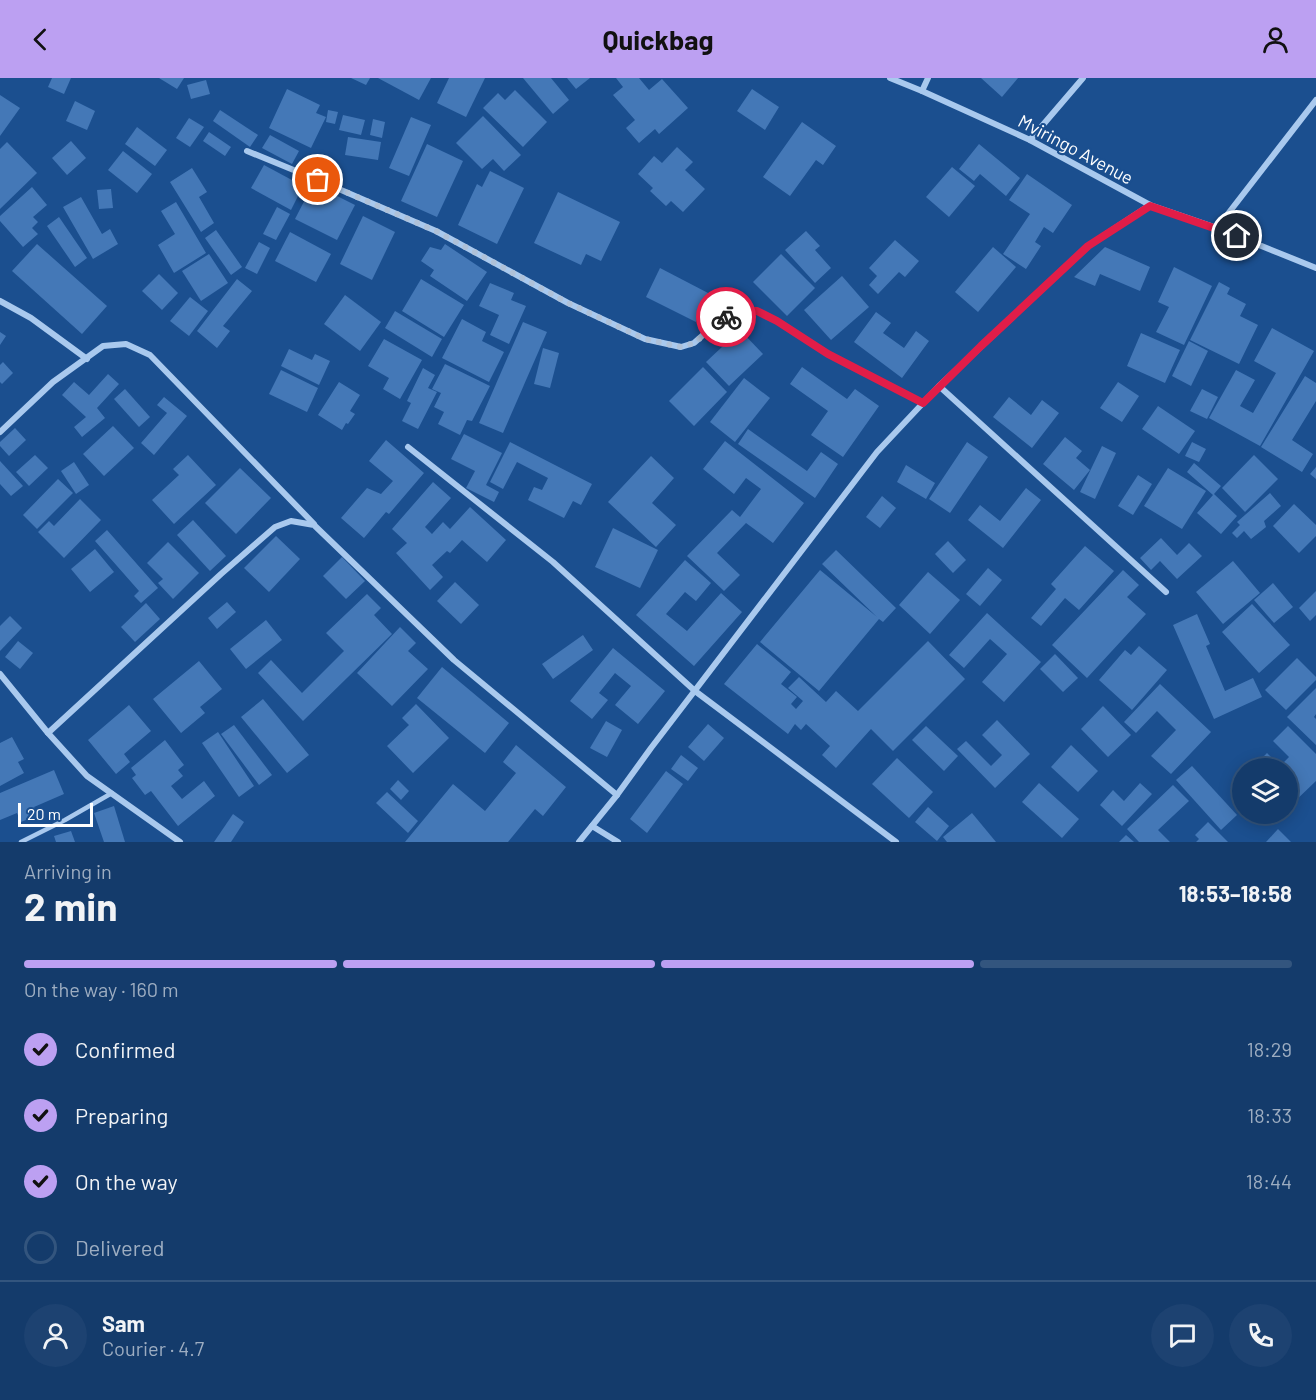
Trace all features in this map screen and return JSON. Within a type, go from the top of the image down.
[{"type":"street","name":"Mviringo Avenue","points":[[890,78],[1030,140],[1150,206],[1217,228],[1316,268]]},
{"type":"street","points":[[922,91],[928,78]]},
{"type":"street","points":[[1030,140],[1083,78]]},
{"type":"street","points":[[1217,228],[1316,100]]},
{"type":"street","points":[[247,151],[436,231],[568,303],[645,339],[681,347],[694,343],[720,320],[737,310],[757,311],[777,321],[828,354],[923,403]]},
{"type":"street","points":[[579,842],[877,452],[939,387],[1088,246],[1150,206]]},
{"type":"street","points":[[0,301],[32,318],[87,359]]},
{"type":"street","points":[[0,432],[53,382],[104,346],[126,344],[150,355],[314,525],[454,660],[617,795]]},
{"type":"street","points":[[939,387],[1166,591]]},
{"type":"street","points":[[408,447],[553,562],[695,691],[896,842]]},
{"type":"street","points":[[48,733],[274,527],[291,521],[314,525]]},
{"type":"street","points":[[0,674],[87,776],[180,842]]},
{"type":"street","points":[[592,826],[618,842]]},
{"type":"lane","points":[[21,842],[112,793]]},
{"type":"building","points":[[52,78],[71,78],[64,94],[48,87]]},
{"type":"building","points":[[159,78],[184,78],[177,89]]},
{"type":"building","points":[[351,78],[370,78],[366,85]]},
{"type":"building","points":[[378,78],[431,78],[419,100]]},
{"type":"building","points":[[449,78],[485,78],[466,117],[437,103]]},
{"type":"building","points":[[523,78],[551,78],[569,100],[553,114]]},
{"type":"building","points":[[567,78],[590,78],[576,89]]},
{"type":"building","points":[[616,78],[639,78],[649,90],[662,79],[688,108],[659,134],[655,129],[639,143],[626,128],[635,120],[613,95],[623,87]]},
{"type":"building","points":[[981,78],[1018,78],[1002,97]]},
{"type":"building","points":[[206,80],[210,94],[191,99],[187,85]]},
{"type":"building","points":[[287,89],[320,105],[316,113],[326,117],[311,148],[269,128]]},
{"type":"building","points":[[752,89],[779,107],[765,130],[737,111]]},
{"type":"building","points":[[515,90],[547,122],[523,147],[483,108],[498,93],[505,100]]},
{"type":"building","points":[[0,95],[20,108],[0,136]]},
{"type":"building","points":[[75,101],[95,111],[87,130],[66,121]]},
{"type":"building","points":[[220,110],[258,135],[250,147],[213,121]]},
{"type":"building","points":[[328,110],[338,112],[335,124],[326,122]]},
{"type":"building","points":[[343,115],[365,120],[361,135],[339,130]]},
{"type":"building","points":[[483,116],[521,155],[504,171],[493,159],[482,169],[456,143]]},
{"type":"building","points":[[411,117],[431,125],[409,176],[389,168]]},
{"type":"building","points":[[189,118],[204,127],[190,147],[176,138]]},
{"type":"building","points":[[373,119],[385,122],[382,138],[370,135]]},
{"type":"building","points":[[802,122],[836,146],[823,165],[816,160],[790,196],[763,177]]},
{"type":"building","points":[[137,127],[167,150],[155,166],[125,144]]},
{"type":"building","points":[[209,132],[231,147],[225,156],[203,141]]},
{"type":"building","points":[[270,135],[299,151],[292,164],[262,148]]},
{"type":"building","points":[[348,137],[381,142],[378,160],[345,155]]},
{"type":"building","points":[[71,141],[86,158],[67,175],[52,158]]},
{"type":"building","points":[[7,142],[37,173],[0,209],[0,149]]},
{"type":"building","points":[[427,144],[463,161],[437,217],[401,201]]},
{"type":"building","points":[[979,144],[1020,178],[1006,196],[980,174],[974,181],[959,169]]},
{"type":"building","points":[[677,147],[693,162],[685,170],[705,189],[683,212],[671,201],[666,206],[650,191],[653,188],[638,174],[654,156],[662,163]]},
{"type":"building","points":[[123,151],[152,174],[137,193],[108,170]]},
{"type":"building","points":[[264,165],[303,186],[291,210],[251,188]]},
{"type":"building","points":[[952,167],[975,186],[949,217],[926,197]]},
{"type":"building","points":[[192,168],[207,192],[199,197],[214,223],[201,232],[170,182]]},
{"type":"building","points":[[490,171],[524,188],[497,244],[458,225],[477,184],[482,187]]},
{"type":"building","points":[[1027,174],[1072,205],[1053,233],[1044,227],[1035,242],[1041,246],[1026,269],[1003,254],[1030,214],[1009,200]]},
{"type":"building","points":[[313,184],[355,205],[337,240],[295,219]]},
{"type":"building","points":[[32,187],[47,205],[33,217],[38,222],[32,228],[38,234],[23,247],[0,221],[0,216]]},
{"type":"building","points":[[111,189],[113,208],[99,209],[97,190]]},
{"type":"building","points":[[558,192],[620,222],[601,261],[586,254],[581,265],[534,243]]},
{"type":"building","points":[[81,197],[102,234],[110,229],[118,244],[93,259],[63,207]]},
{"type":"building","points":[[176,202],[206,253],[174,273],[158,245],[175,234],[161,211]]},
{"type":"building","points":[[277,207],[290,214],[276,240],[263,234]]},
{"type":"building","points":[[363,216],[395,232],[372,280],[340,264]]},
{"type":"building","points":[[59,217],[87,258],[75,267],[47,226]]},
{"type":"building","points":[[216,230],[242,267],[231,275],[205,238]]},
{"type":"building","points":[[806,231],[820,246],[815,250],[831,268],[815,283],[785,250]]},
{"type":"building","points":[[290,232],[331,254],[316,282],[275,261]]},
{"type":"building","points":[[895,240],[919,261],[905,277],[899,272],[878,294],[869,285],[877,276],[869,268]]},
{"type":"building","points":[[259,242],[270,248],[257,274],[245,268]]},
{"type":"building","points":[[37,244],[107,306],[82,334],[12,271]]},
{"type":"building","points":[[445,244],[487,272],[467,301],[430,276],[434,270],[421,261],[430,247],[441,250]]},
{"type":"building","points":[[993,247],[1016,267],[978,312],[955,292]]},
{"type":"building","points":[[1105,247],[1150,267],[1140,291],[1100,274],[1095,286],[1074,277]]},
{"type":"building","points":[[209,254],[228,283],[201,301],[182,271]]},
{"type":"building","points":[[781,254],[815,288],[787,316],[753,282]]},
{"type":"building","points":[[1174,267],[1212,286],[1184,345],[1156,332],[1169,307],[1158,302]]},
{"type":"building","points":[[660,268],[710,294],[696,322],[646,297]]},
{"type":"building","points":[[159,274],[178,293],[162,310],[142,291]]},
{"type":"building","points":[[842,276],[869,307],[831,340],[804,310]]},
{"type":"building","points":[[237,279],[252,291],[223,326],[230,331],[217,348],[197,331]]},
{"type":"building","points":[[421,279],[464,305],[444,337],[402,311]]},
{"type":"building","points":[[1219,282],[1230,288],[1227,294],[1246,304],[1240,316],[1258,325],[1239,364],[1190,340]]},
{"type":"building","points":[[490,283],[514,293],[511,300],[526,306],[509,344],[490,335],[499,315],[479,306]]},
{"type":"building","points":[[345,295],[381,322],[360,351],[324,324]]},
{"type":"building","points":[[190,297],[208,311],[189,336],[170,321]]},
{"type":"building","points":[[395,311],[442,339],[432,357],[385,328]]},
{"type":"building","points":[[876,312],[891,323],[883,333],[904,348],[916,331],[929,341],[902,378],[854,342]]},
{"type":"building","points":[[462,319],[486,332],[482,341],[504,352],[489,382],[442,358]]},
{"type":"building","points":[[523,322],[547,332],[503,433],[479,423]]},
{"type":"building","points":[[1272,328],[1314,351],[1260,446],[1209,418],[1236,370],[1255,380],[1240,406],[1253,413],[1276,373],[1254,361]]},
{"type":"building","points":[[740,330],[763,354],[729,386],[706,362]]},
{"type":"building","points":[[0,332],[6,336],[0,345]]},
{"type":"building","points":[[1141,333],[1180,350],[1165,383],[1127,366]]},
{"type":"building","points":[[384,339],[422,360],[400,399],[383,389],[389,378],[368,366]]},
{"type":"building","points":[[1189,341],[1208,351],[1191,386],[1172,376]]},
{"type":"building","points":[[543,348],[559,353],[550,388],[534,384]]},
{"type":"building","points":[[289,349],[312,360],[315,354],[330,361],[319,385],[281,366]]},
{"type":"building","points":[[3,362],[13,373],[2,384],[0,365]]},
{"type":"building","points":[[445,364],[490,386],[472,421],[467,420],[460,435],[438,424],[444,412],[434,407],[441,393],[432,389]]},
{"type":"building","points":[[703,367],[727,392],[694,426],[669,401]]},
{"type":"building","points":[[802,367],[847,399],[855,389],[879,406],[843,457],[811,435],[828,411],[790,384]]},
{"type":"building","points":[[423,368],[435,375],[428,388],[437,392],[418,429],[402,421],[411,403],[407,401]]},
{"type":"building","points":[[281,370],[318,388],[307,412],[269,394]]},
{"type":"building","points":[[108,374],[119,384],[97,408],[105,418],[82,437],[74,427],[86,417],[62,395],[74,382],[89,395]]},
{"type":"building","points":[[1305,376],[1316,383],[1316,401],[1292,440],[1313,454],[1302,472],[1261,447]]},
{"type":"building","points":[[744,378],[770,398],[735,442],[710,422]]},
{"type":"building","points":[[339,382],[360,395],[350,411],[355,414],[342,430],[318,415]]},
{"type":"building","points":[[1118,382],[1139,396],[1122,422],[1100,408]]},
{"type":"building","points":[[125,389],[150,417],[139,427],[114,399]]},
{"type":"building","points":[[1202,389],[1218,397],[1207,419],[1190,411]]},
{"type":"building","points":[[164,397],[187,416],[154,455],[141,443],[167,413],[157,405]]},
{"type":"building","points":[[1009,397],[1031,415],[1042,400],[1059,413],[1032,448],[993,417]]},
{"type":"building","points":[[1158,406],[1195,431],[1179,454],[1142,429]]},
{"type":"building","points":[[113,426],[134,448],[104,476],[83,454]]},
{"type":"building","points":[[15,428],[26,440],[9,456],[0,446],[0,442]]},
{"type":"building","points":[[748,429],[807,471],[821,452],[838,464],[815,498],[738,444]]},
{"type":"building","points":[[464,434],[502,453],[486,485],[499,492],[494,502],[466,488],[475,471],[451,459]]},
{"type":"building","points":[[1065,437],[1082,451],[1076,458],[1090,470],[1074,490],[1043,464]]},
{"type":"building","points":[[386,440],[424,473],[389,514],[386,512],[364,538],[341,518],[367,488],[381,494],[393,481],[369,461]]},
{"type":"building","points":[[725,441],[804,503],[773,543],[746,523],[717,553],[740,575],[724,591],[687,556],[732,510],[740,517],[761,489],[746,478],[734,494],[703,469]]},
{"type":"building","points":[[510,442],[592,484],[581,505],[573,501],[564,518],[528,500],[534,487],[542,490],[548,478],[517,462],[503,489],[490,482]]},
{"type":"building","points":[[967,442],[988,457],[950,513],[929,499]]},
{"type":"building","points":[[1192,442],[1206,449],[1199,462],[1185,456]]},
{"type":"building","points":[[1102,446],[1116,453],[1095,499],[1080,492]]},
{"type":"building","points":[[35,455],[48,468],[29,486],[16,472]]},
{"type":"building","points":[[188,455],[216,485],[174,524],[152,500],[179,475],[173,469]]},
{"type":"building","points":[[1254,455],[1278,479],[1245,512],[1222,488]]},
{"type":"building","points":[[651,456],[674,478],[652,503],[676,525],[656,547],[608,502]]},
{"type":"building","points":[[0,461],[23,486],[11,496],[0,484]]},
{"type":"building","points":[[74,462],[89,485],[76,494],[61,471]]},
{"type":"building","points":[[1194,463],[1221,486],[1214,494],[1237,516],[1221,534],[1197,513],[1213,495],[1187,472]]},
{"type":"building","points":[[906,465],[935,483],[926,499],[897,482]]},
{"type":"building","points":[[1316,467],[1316,479],[1310,474]]},
{"type":"building","points":[[240,468],[271,498],[236,534],[205,503]]},
{"type":"building","points":[[1168,468],[1206,491],[1182,529],[1144,506]]},
{"type":"building","points":[[1138,475],[1152,484],[1133,515],[1118,506]]},
{"type":"building","points":[[58,479],[73,493],[37,529],[23,515]]},
{"type":"building","points":[[433,482],[451,498],[425,527],[432,534],[443,522],[450,529],[470,507],[506,540],[487,562],[462,540],[450,553],[447,551],[432,565],[443,577],[430,590],[396,553],[407,543],[392,529]]},
{"type":"building","points":[[1026,488],[1041,500],[1003,548],[968,520],[980,505],[1000,521]]},
{"type":"building","points":[[1270,493],[1281,506],[1264,521],[1266,527],[1251,539],[1244,531],[1237,538],[1232,533],[1240,525],[1237,522]]},
{"type":"building","points":[[882,496],[896,508],[880,528],[866,517]]},
{"type":"building","points":[[80,499],[101,520],[64,558],[38,532],[49,521],[54,526]]},
{"type":"building","points":[[1294,504],[1316,525],[1316,536],[1299,553],[1273,526]]},
{"type":"building","points":[[193,520],[226,556],[210,571],[177,535]]},
{"type":"building","points":[[613,528],[658,550],[640,588],[595,567]]},
{"type":"building","points":[[107,530],[158,588],[141,603],[134,596],[139,591],[95,541]]},
{"type":"building","points":[[276,536],[300,559],[269,592],[244,568]]},
{"type":"building","points":[[1161,538],[1177,555],[1189,543],[1202,556],[1177,579],[1160,561],[1151,570],[1140,558]]},
{"type":"building","points":[[948,541],[966,560],[953,573],[935,554]]},
{"type":"building","points":[[168,542],[199,573],[173,599],[158,583],[163,579],[147,563]]},
{"type":"building","points":[[1085,546],[1114,571],[1079,610],[1065,598],[1041,626],[1031,618],[1056,589],[1051,584]]},
{"type":"building","points":[[95,549],[114,572],[90,592],[71,569]]},
{"type":"building","points":[[836,550],[896,608],[883,622],[879,619],[819,691],[760,642],[820,570],[877,617],[822,564]]},
{"type":"building","points":[[342,557],[365,581],[346,599],[323,576]]},
{"type":"building","points":[[685,560],[711,583],[696,601],[685,592],[666,614],[687,631],[721,593],[742,612],[694,666],[636,615]]},
{"type":"building","points":[[1233,561],[1260,593],[1223,624],[1196,592]]},
{"type":"building","points":[[988,568],[1002,580],[980,606],[966,594]]},
{"type":"building","points":[[1123,570],[1139,585],[1127,597],[1146,614],[1087,678],[1052,645]]},
{"type":"building","points":[[928,572],[960,600],[930,634],[899,605]]},
{"type":"building","points":[[455,582],[479,605],[461,624],[437,601]]},
{"type":"building","points":[[1273,583],[1293,607],[1274,623],[1254,600]]},
{"type":"building","points":[[1316,591],[1316,615],[1310,621],[1299,608]]},
{"type":"building","points":[[367,594],[381,608],[374,615],[392,634],[303,721],[258,673],[271,660],[302,693],[344,651],[326,633]]},
{"type":"building","points":[[227,602],[236,612],[217,629],[208,618]]},
{"type":"building","points":[[146,603],[160,619],[135,642],[121,627]]},
{"type":"building","points":[[1252,604],[1290,645],[1259,673],[1222,632]]},
{"type":"building","points":[[987,613],[1041,662],[1004,702],[982,682],[1007,654],[990,639],[964,668],[949,655]]},
{"type":"building","points":[[1197,614],[1210,644],[1206,646],[1225,691],[1253,678],[1262,697],[1214,719],[1173,625]]},
{"type":"building","points":[[10,616],[22,628],[0,651],[0,626]]},
{"type":"building","points":[[266,620],[282,640],[246,669],[230,649]]},
{"type":"building","points":[[400,627],[416,643],[408,651],[428,669],[392,706],[357,673]]},
{"type":"building","points":[[583,635],[593,650],[553,679],[542,664]]},
{"type":"building","points":[[18,641],[33,653],[20,669],[5,657]]},
{"type":"building","points":[[928,641],[965,679],[893,751],[871,729],[836,768],[822,755],[830,746],[806,724],[801,730],[795,724],[788,734],[724,684],[757,644],[791,672],[781,684],[797,697],[791,704],[796,709],[803,701],[788,688],[799,677],[826,702],[836,691],[858,711]]},
{"type":"building","points":[[1139,646],[1167,670],[1132,710],[1099,680],[1125,650],[1131,655]]},
{"type":"building","points":[[613,648],[665,691],[638,724],[615,705],[631,686],[615,673],[599,693],[608,700],[592,719],[570,701]]},
{"type":"building","points":[[1055,654],[1078,678],[1063,692],[1040,669]]},
{"type":"building","points":[[1297,658],[1316,677],[1316,680],[1286,710],[1265,690]]},
{"type":"building","points":[[199,661],[222,689],[200,707],[205,713],[181,733],[153,699]]},
{"type":"building","points":[[442,667],[509,723],[485,753],[417,698]]},
{"type":"building","points":[[1160,684],[1211,732],[1171,774],[1151,756],[1176,730],[1157,711],[1136,733],[1124,722]]},
{"type":"building","points":[[1316,688],[1314,717],[1316,719],[1316,745],[1287,717]]},
{"type":"building","points":[[263,699],[309,755],[287,773],[241,717]]},
{"type":"building","points":[[416,704],[449,738],[413,773],[387,746],[409,725],[402,718]]},
{"type":"building","points":[[129,705],[151,731],[124,754],[130,762],[116,774],[88,740]]},
{"type":"building","points":[[1103,706],[1131,735],[1108,757],[1081,729]]},
{"type":"building","points":[[997,720],[1030,754],[995,788],[957,749],[966,741],[991,766],[1002,755],[982,735]]},
{"type":"building","points":[[606,721],[622,730],[607,757],[590,748]]},
{"type":"building","points":[[708,724],[724,738],[704,761],[688,747]]},
{"type":"building","points":[[234,725],[272,775],[259,785],[221,734]]},
{"type":"building","points":[[926,726],[958,756],[944,771],[912,740]]},
{"type":"building","points":[[1288,726],[1316,754],[1316,781],[1298,798],[1298,758],[1288,758],[1273,741]]},
{"type":"building","points":[[218,732],[254,786],[239,797],[202,743]]},
{"type":"building","points":[[12,737],[24,759],[18,762],[24,773],[0,786],[0,743]]},
{"type":"building","points":[[165,740],[184,765],[178,770],[183,776],[171,786],[182,799],[204,781],[215,796],[178,826],[151,791],[145,795],[132,778],[136,775],[131,768]]},
{"type":"building","points":[[516,745],[566,787],[543,816],[535,809],[508,842],[405,842],[453,784],[485,811],[516,773],[503,762]]},
{"type":"building","points":[[1071,745],[1098,771],[1078,792],[1051,767]]},
{"type":"building","points":[[1267,753],[1272,758],[1262,758]]},
{"type":"building","points":[[681,755],[698,768],[688,781],[671,769]]},
{"type":"building","points":[[897,758],[933,792],[909,818],[872,784]]},
{"type":"building","points":[[1192,766],[1232,810],[1232,820],[1221,830],[1176,780]]},
{"type":"building","points":[[54,770],[64,794],[34,807],[38,815],[21,822],[17,813],[0,820],[0,793]]},
{"type":"building","points":[[666,771],[683,784],[647,833],[630,819]]},
{"type":"building","points":[[398,780],[409,791],[401,800],[390,789]]},
{"type":"building","points":[[1039,783],[1079,819],[1062,838],[1022,802]]},
{"type":"building","points":[[1140,783],[1152,794],[1122,826],[1100,805],[1113,790],[1124,801]]},
{"type":"building","points":[[1173,785],[1189,801],[1158,830],[1170,842],[1139,842],[1127,829]]},
{"type":"building","points":[[387,792],[418,821],[408,833],[376,803]]},
{"type":"building","points":[[114,806],[125,842],[104,842],[94,813]]},
{"type":"building","points":[[928,807],[949,826],[937,841],[915,822]]},
{"type":"building","points":[[972,813],[996,842],[947,842],[943,837]]},
{"type":"building","points":[[233,814],[244,822],[231,842],[214,842]]},
{"type":"building","points":[[1208,822],[1228,842],[1196,842],[1199,839],[1195,835]]},
{"type":"building","points":[[1278,829],[1291,842],[1266,842]]},
{"type":"building","points":[[71,831],[75,842],[56,842],[54,836]]},
{"type":"building","points":[[1126,835],[1134,842],[1119,842]]},
{"type":"way so far","points":[[318,180],[436,231],[568,303],[645,339],[681,347],[694,343],[726,317]]},
{"type":"route","points":[[726,317],[737,310],[757,311],[777,321],[828,354],[923,403],[1088,246],[1150,206],[1237,236]]}]
